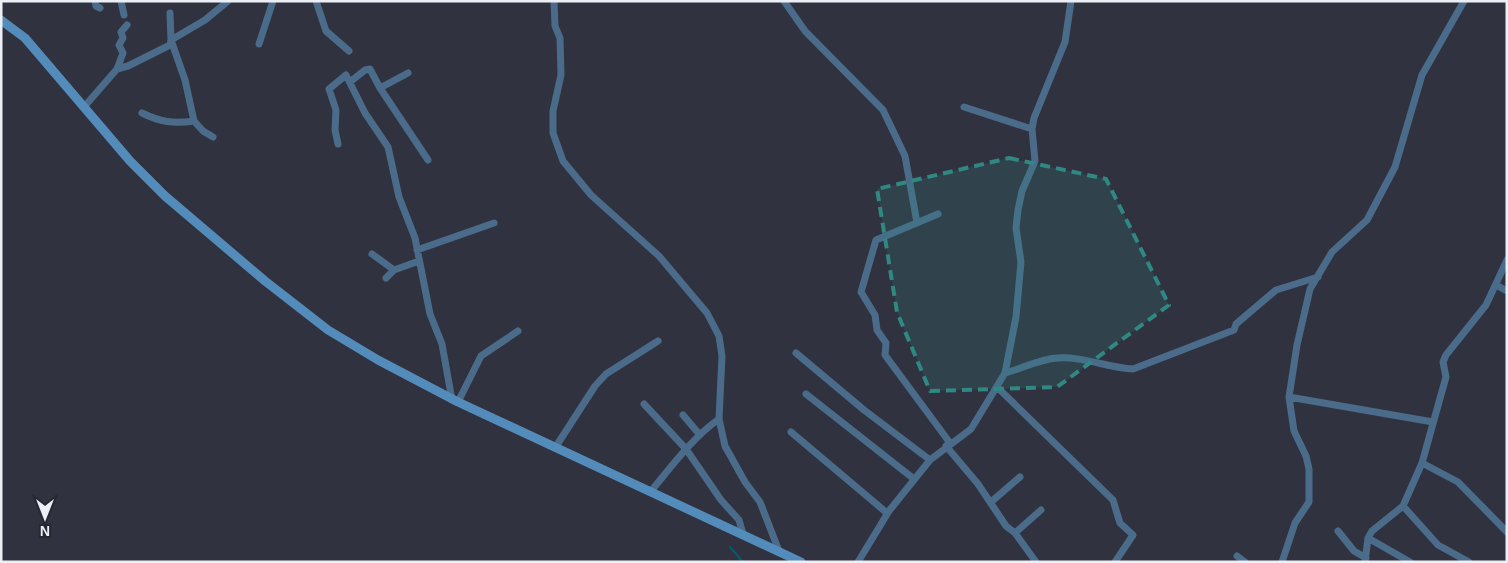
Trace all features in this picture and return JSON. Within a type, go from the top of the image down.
[{"type":"main road","points":[[1,20],[25,38],[130,161],[165,196],[265,281],[336,335],[455,401],[801,562]]},
{"type":"street","points":[[95,1],[96,6],[100,8]]},
{"type":"street","points":[[122,1],[124,15]]},
{"type":"street","points":[[170,40],[205,20],[228,1]]},
{"type":"street","points":[[259,44],[273,1]]},
{"type":"street","points":[[316,1],[326,31],[349,51]]},
{"type":"street","points":[[554,1],[554,26],[560,38],[561,75],[552,111],[553,133],[563,161],[591,195],[659,256],[707,313],[719,336],[721,350],[719,419],[725,446],[745,482],[760,502],[779,551]]},
{"type":"street","points":[[784,1],[805,30],[882,110],[905,156],[916,223]]},
{"type":"street","points":[[858,562],[887,513],[930,460],[948,444],[971,429],[984,405],[998,388],[1005,374],[1016,317],[1022,262],[1016,228],[1018,210],[1022,191],[1035,161],[1032,129],[1034,118],[1065,42],[1071,1]]},
{"type":"street","points":[[1282,562],[1295,523],[1309,502],[1309,469],[1306,456],[1294,431],[1289,397],[1297,345],[1310,289],[1332,252],[1367,220],[1395,167],[1422,76],[1464,1]]},
{"type":"street","points":[[116,69],[128,66],[170,45],[170,13]]},
{"type":"street","points":[[84,106],[116,69],[123,53],[119,45],[123,38],[121,32],[127,24]]},
{"type":"street","points":[[170,40],[185,80],[194,121],[203,131],[213,137]]},
{"type":"street","points":[[350,82],[368,68],[378,80],[380,88],[428,160]]},
{"type":"street","points":[[380,88],[408,73]]},
{"type":"street","points":[[338,144],[335,130],[336,110],[329,89],[346,75],[365,113],[388,147],[399,196],[415,238],[430,314],[442,344],[455,401]]},
{"type":"street","points":[[964,107],[1032,129]]},
{"type":"street","points":[[142,114],[159,122],[178,123],[194,121]]},
{"type":"street","points":[[938,214],[876,240],[861,292],[875,315],[877,330],[886,343],[885,355],[991,502],[1006,526],[1015,533],[1036,562]]},
{"type":"street","points":[[417,250],[494,223]]},
{"type":"street","points":[[372,254],[394,270]]},
{"type":"street","points":[[1365,560],[1368,538],[1372,531],[1402,506],[1422,463],[1446,377],[1443,362],[1446,355],[1486,306],[1507,260]]},
{"type":"street","points":[[386,278],[394,270],[419,261]]},
{"type":"street","points":[[1005,374],[1056,358],[1101,362],[1117,368],[1133,369],[1234,330],[1236,324],[1276,290],[1318,277]]},
{"type":"street","points":[[1496,285],[1507,292]]},
{"type":"street","points":[[455,401],[481,356],[518,331]]},
{"type":"street","points":[[555,448],[595,386],[606,374],[658,341]]},
{"type":"street","points":[[796,352],[864,410],[930,460]]},
{"type":"street","points":[[998,388],[1113,500],[1120,523],[1133,536],[1115,562]]},
{"type":"street","points":[[806,394],[914,480]]},
{"type":"street","points":[[1289,397],[1433,422]]},
{"type":"street","points":[[644,404],[686,449],[721,500],[739,520],[743,534]]},
{"type":"street","points":[[683,415],[700,435]]},
{"type":"street","points":[[651,491],[686,449],[719,419]]},
{"type":"street","points":[[791,432],[887,513]]},
{"type":"street","points":[[1422,463],[1458,482],[1507,532]]},
{"type":"street","points":[[991,502],[1020,477]]},
{"type":"street","points":[[1402,506],[1438,545],[1469,562]]},
{"type":"street","points":[[1015,533],[1041,510]]},
{"type":"street","points":[[1338,531],[1354,551],[1365,560]]},
{"type":"street","points":[[1368,538],[1410,562]]},
{"type":"street","points":[[1237,556],[1245,562]]},
{"type":"highlighted area","points":[[1009,158],[1106,179],[1169,305],[1057,387],[930,391],[897,312],[877,189]]},
{"type":"waterway","points":[[730,547],[743,562]]}]
